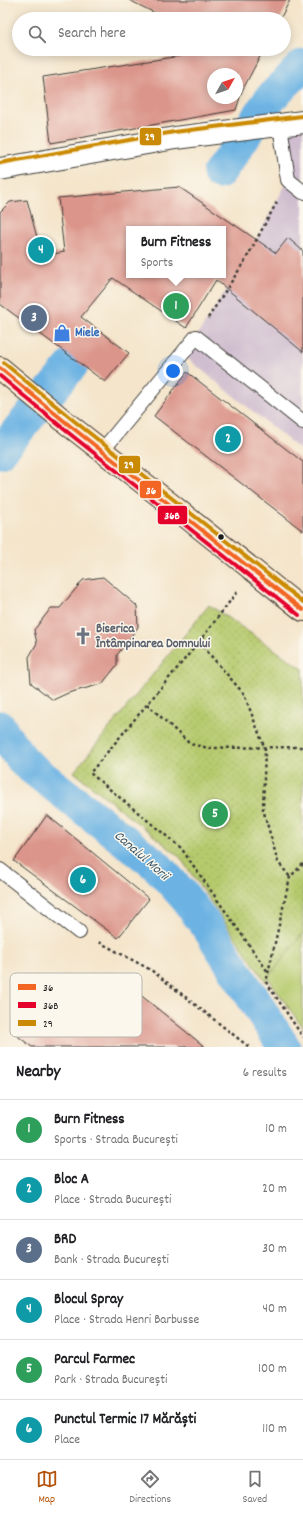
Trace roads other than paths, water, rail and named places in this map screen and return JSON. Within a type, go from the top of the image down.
[{"type":"main road","points":[[6,373],[69,425],[303,610]]},
{"type":"street","points":[[0,169],[214,133],[303,122]]},
{"type":"lane","points":[[280,125],[288,180],[303,192]]},
{"type":"lane","points":[[102,451],[196,337],[303,422]]},
{"type":"lane","points":[[0,870],[79,932]]},
{"type":"waterway","name":"Canalul Morii","points":[[219,173],[270,99],[303,65]]},
{"type":"waterway","name":"Canalul Morii","points":[[0,452],[72,365]]},
{"type":"waterway","name":"Canalul Morii","points":[[0,727],[4,735],[25,763],[156,865],[184,896],[210,931],[284,1047]]},
{"type":"place","name":"Blocul Spray","points":[[41,250]]},
{"type":"place","name":"Burn Fitness","points":[[176,306]]},
{"type":"place","name":"BRD","points":[[34,318]]},
{"type":"place","name":"Miele","points":[[62,333]]},
{"type":"place","name":"Bloc A","points":[[228,439]]},
{"type":"place","name":"Biserica Întâmpinarea Domnului","points":[[83,636]]},
{"type":"place","name":"Parcul Farmec","points":[[215,814]]},
{"type":"place","name":"Punctul Termic 17 Mărăști","points":[[83,880]]}]
